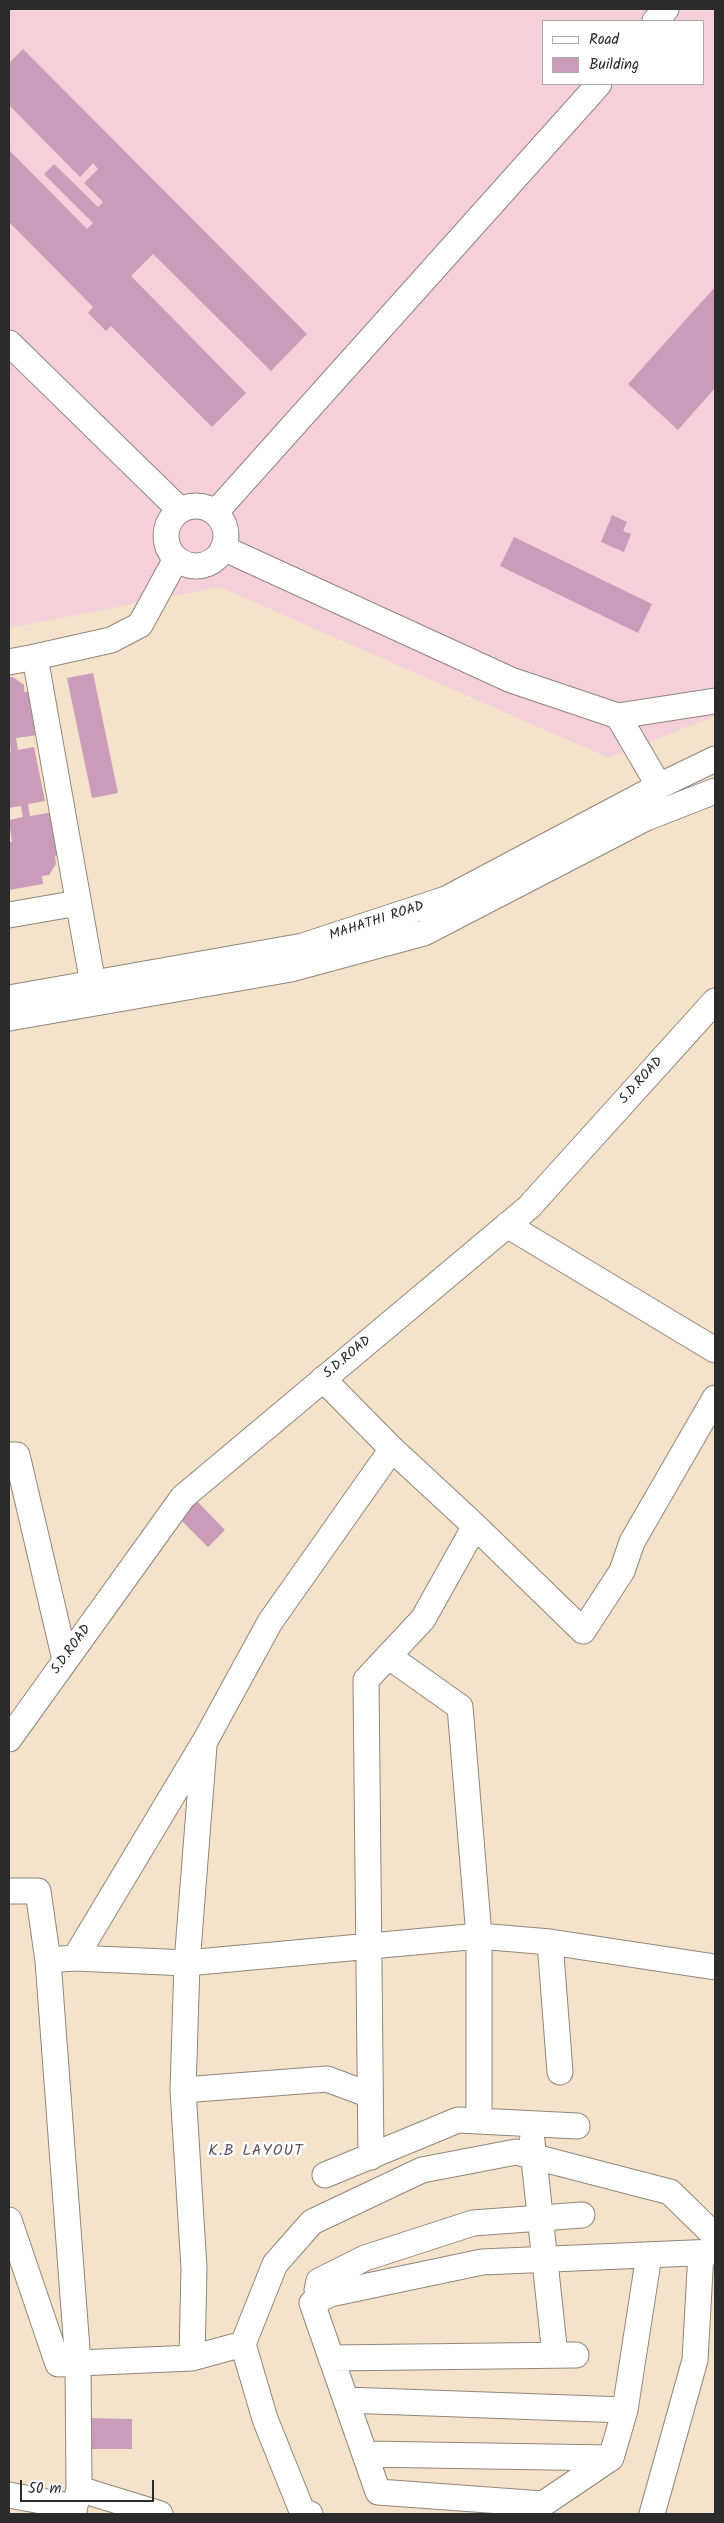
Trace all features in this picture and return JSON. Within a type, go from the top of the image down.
[{"type":"street","points":[[656,20],[666,9]]},
{"type":"street","points":[[215,513],[598,85]]},
{"type":"street","points":[[9,343],[180,510]]},
{"type":"street","points":[[198,506],[215,513],[225,529],[223,548],[211,562],[203,565],[193,566],[176,559],[167,543],[166,533],[173,516],[180,510],[198,506]]},
{"type":"street","points":[[223,548],[511,680],[618,716],[715,702]]},
{"type":"street","points":[[9,662],[111,640],[140,625],[176,559]]},
{"type":"street","points":[[35,657],[93,984]]},
{"type":"street","points":[[618,716],[659,786]]},
{"type":"street","name":"MAHATHI ROAD","points":[[9,998],[93,984],[289,960],[446,899],[659,786],[715,759]]},
{"type":"street","name":"MAHATHI ROAD","points":[[9,1018],[424,933],[646,818],[715,791]]},
{"type":"street","points":[[9,915],[78,903]]},
{"type":"street","name":"S.D.ROAD","points":[[9,1739],[183,1497],[529,1207],[715,1001]]},
{"type":"street","points":[[507,1225],[715,1350]]},
{"type":"street","points":[[324,1379],[392,1449],[475,1526],[583,1631],[622,1571],[632,1542],[715,1398]]},
{"type":"street","points":[[75,1958],[205,1741],[270,1622],[392,1449]]},
{"type":"street","points":[[9,1455],[17,1454],[65,1660]]},
{"type":"street","points":[[371,2157],[366,1680],[423,1619],[475,1526]]},
{"type":"street","points":[[388,1656],[460,1707],[478,1936],[479,2121]]},
{"type":"street","points":[[192,2358],[194,2268],[183,2090],[188,1964],[205,1741]]},
{"type":"street","points":[[9,1891],[38,1891],[48,1960],[78,2362],[75,2504]]},
{"type":"street","points":[[48,1960],[75,1958],[188,1964],[478,1936],[550,1942],[715,1967]]},
{"type":"street","points":[[550,1942],[560,2072]]},
{"type":"street","points":[[183,2090],[327,2079],[370,2095]]},
{"type":"street","points":[[325,2175],[458,2120],[576,2126]]},
{"type":"street","points":[[331,2358],[565,2355],[546,2260],[530,2124]]},
{"type":"street","points":[[310,2514],[302,2511],[265,2418],[243,2344],[275,2264],[312,2222],[422,2170],[516,2152],[670,2192],[710,2247],[695,2360],[652,2514]]},
{"type":"street","points":[[320,2299],[317,2290],[319,2281],[365,2258],[473,2223],[582,2215]]},
{"type":"street","points":[[9,2220],[58,2364],[192,2358],[243,2344]]},
{"type":"street","points":[[649,2256],[625,2410],[611,2458],[543,2504],[378,2492],[312,2303],[330,2294],[482,2262],[649,2256],[710,2247]]},
{"type":"street","points":[[346,2400],[625,2410]]},
{"type":"street","points":[[365,2454],[611,2458]]},
{"type":"street","points":[[9,2495],[160,2514]]},
{"type":"shaded area","points":[[9,9],[715,9],[715,716],[609,758],[220,587],[9,628]]},
{"type":"building","points":[[23,49],[307,334],[271,371],[153,254],[131,276],[246,393],[212,427],[111,326],[106,331],[88,313],[93,307],[9,222],[9,150],[87,229],[93,223],[44,174],[54,164],[98,207],[103,202],[84,183],[98,169],[93,163],[80,177],[9,105],[9,63]]},
{"type":"building","points":[[715,287],[715,388],[678,430],[628,384]]},
{"type":"building","points":[[612,515],[627,522],[623,531],[631,534],[624,552],[601,542]]},
{"type":"building","points":[[514,537],[652,604],[638,633],[500,566]]},
{"type":"building","points":[[93,673],[118,793],[92,798],[67,678]]},
{"type":"building","points":[[9,677],[13,677],[24,685],[24,692],[33,691],[38,735],[16,738],[18,750],[34,747],[45,801],[28,804],[30,816],[54,812],[61,855],[55,856],[56,864],[49,875],[42,876],[43,884],[9,890],[9,842],[12,842],[9,820],[23,817],[21,806],[9,808],[9,752],[11,751],[9,739]]},
{"type":"building","points":[[192,1496],[225,1530],[208,1547],[175,1514]]},
{"type":"building","points":[[87,2418],[132,2419],[132,2449],[87,2449]]},
{"type":"district","name":"K.B LAYOUT","points":[[256,2152]]}]
